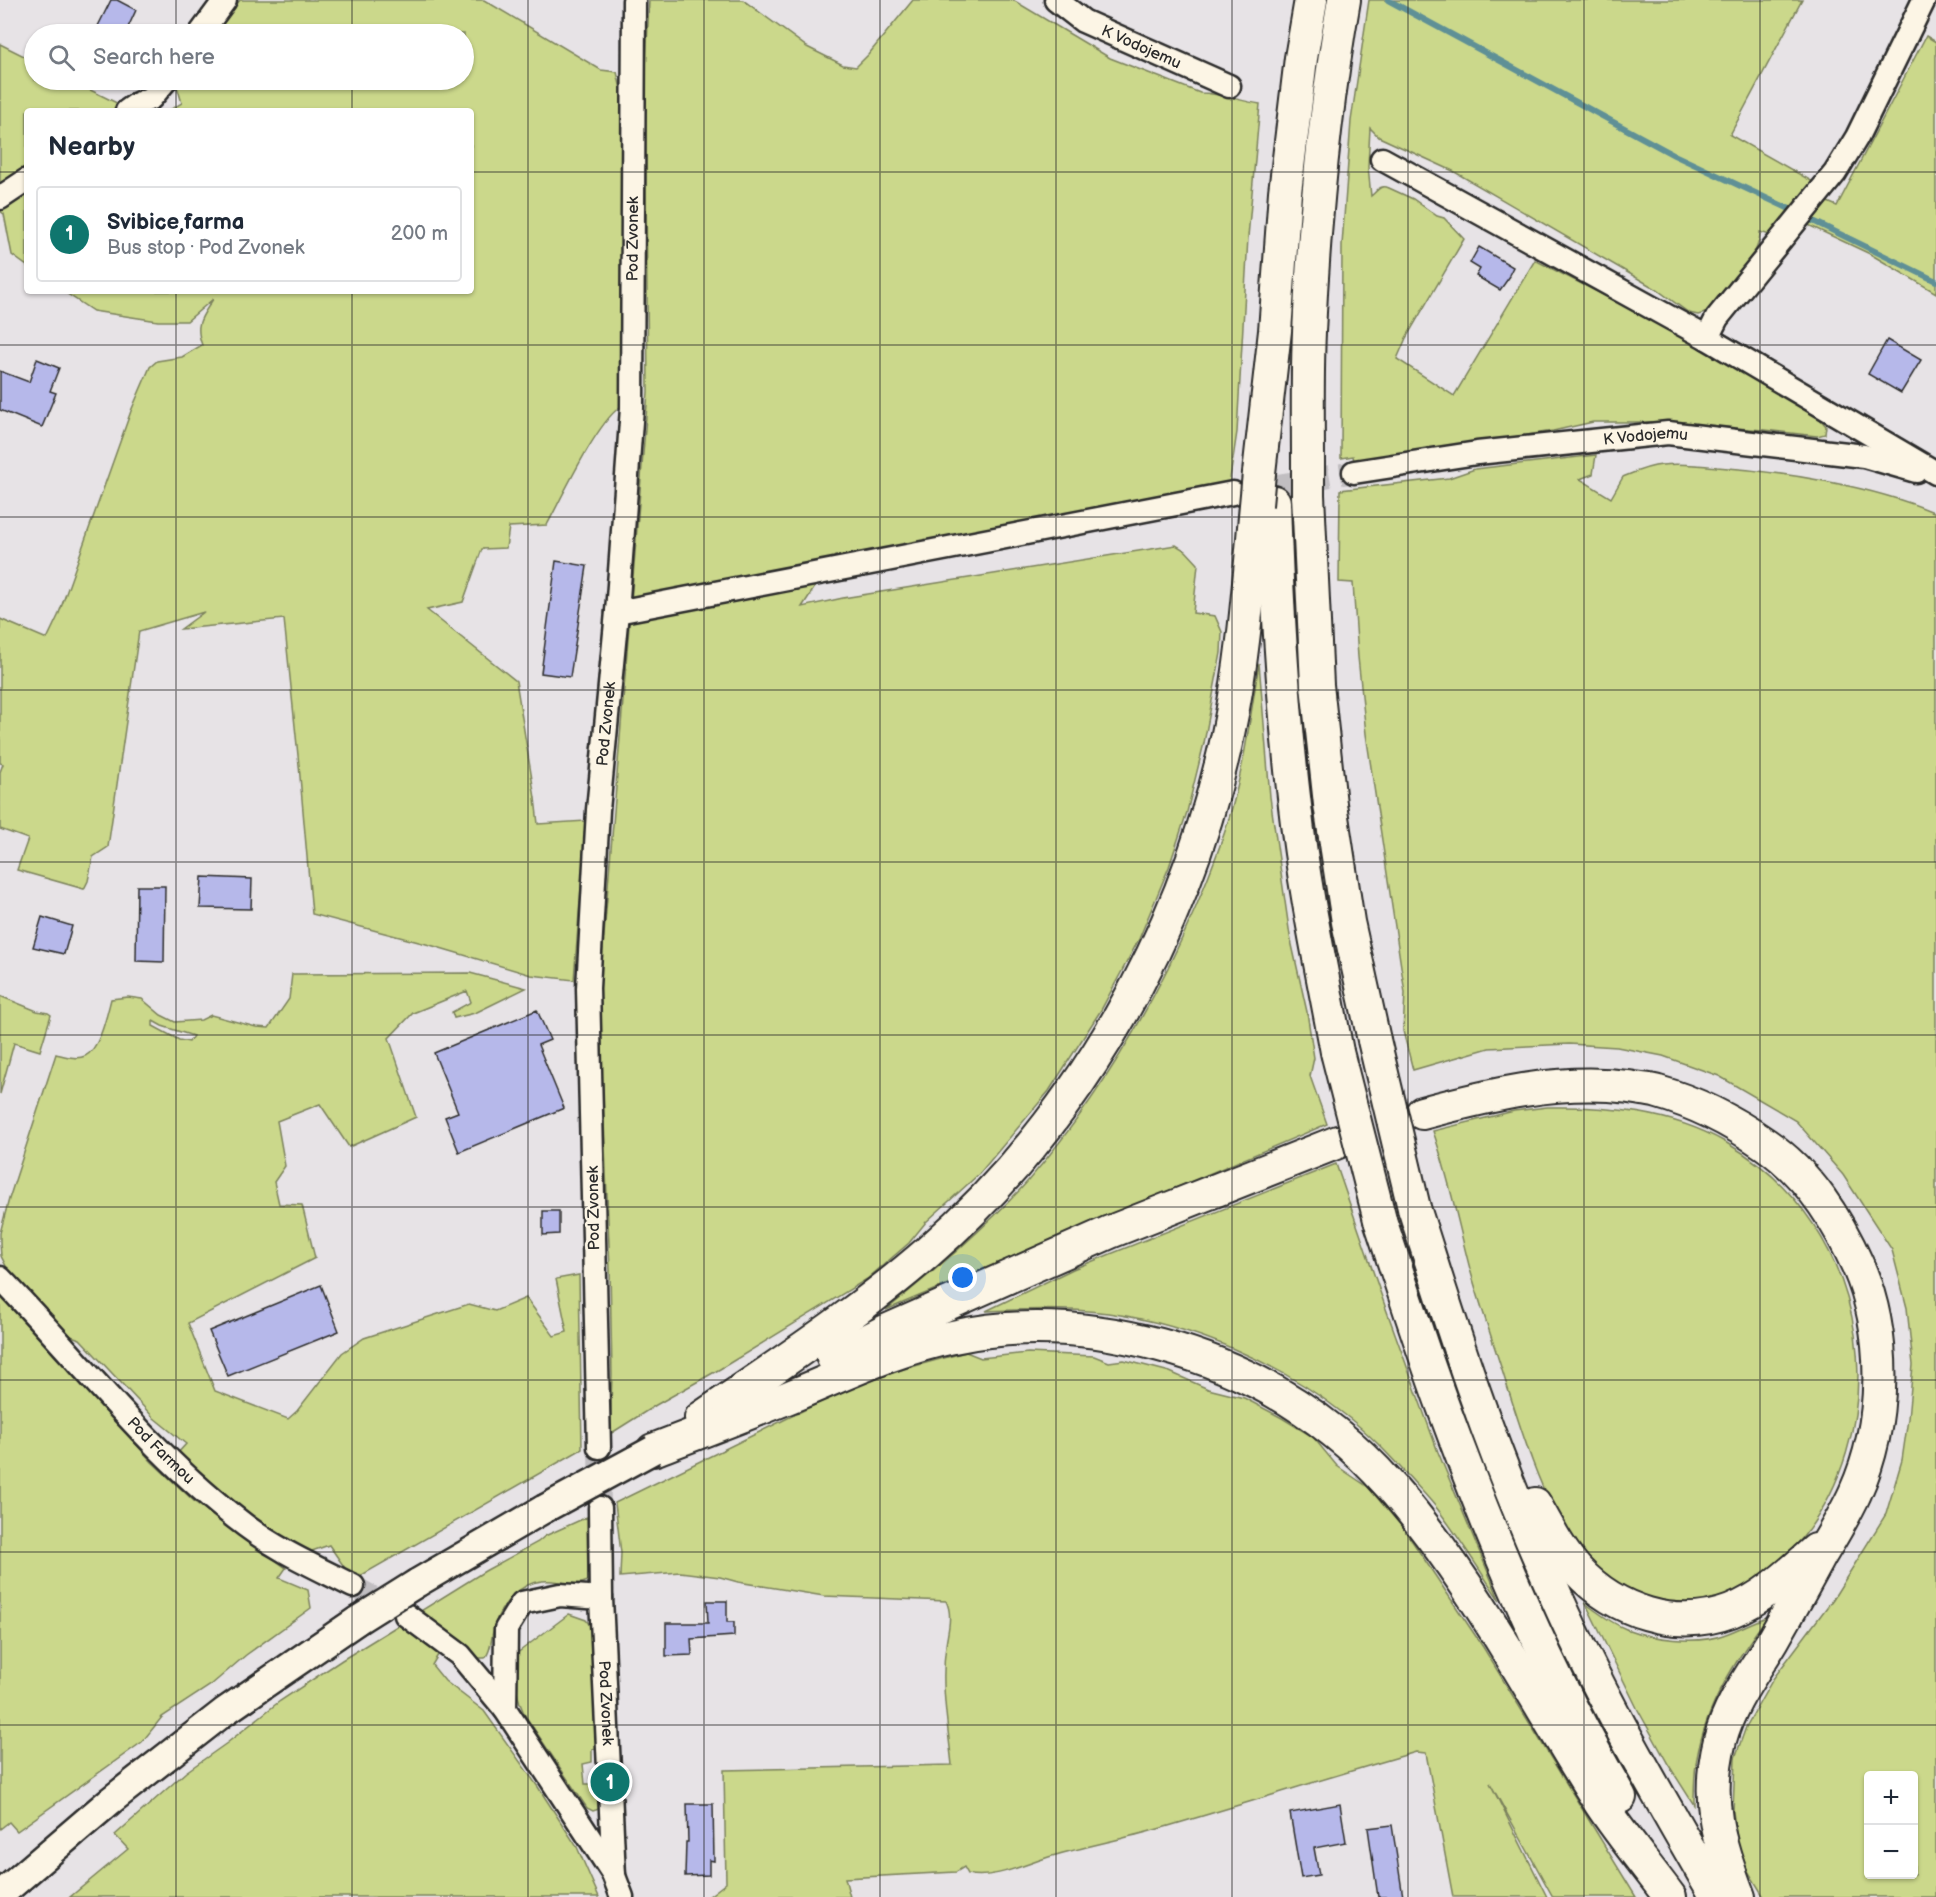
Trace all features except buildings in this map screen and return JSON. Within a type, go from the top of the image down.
[{"type":"highway","points":[[653,1450],[809,1344],[928,1252],[983,1200],[1033,1143],[1079,1082],[1120,1018],[1155,951],[1185,881],[1210,808],[1228,733],[1241,658],[1254,500],[1266,472],[1286,181],[1301,58],[1311,0]]},
{"type":"highway","points":[[1344,0],[1333,64],[1318,197],[1309,333],[1308,495],[1317,685],[1330,804],[1348,922],[1414,1208],[1475,1395],[1511,1490],[1550,1582],[1588,1662],[1638,1761],[1717,1897]]},
{"type":"highway","points":[[1254,500],[1282,688],[1295,808],[1314,929],[1337,1052],[1380,1220],[1443,1407],[1518,1596],[1609,1777],[1679,1897]]},
{"type":"highway","points":[[1422,1113],[1516,1090],[1563,1085],[1610,1085],[1656,1091],[1698,1105],[1738,1125],[1776,1152],[1813,1188],[1842,1232],[1865,1282],[1878,1338],[1879,1390],[1872,1444],[1855,1493],[1772,1642],[1749,1676],[1730,1713],[1721,1738],[1716,1764],[1715,1819],[1720,1846],[1739,1897]]},
{"type":"highway","points":[[653,1450],[884,1332],[1110,1232],[1338,1142]]},
{"type":"highway","points":[[653,1450],[782,1400],[886,1356],[952,1337],[1011,1328],[1070,1329],[1128,1336],[1185,1351],[1239,1372],[1289,1399],[1336,1433],[1378,1472],[1416,1516],[1482,1610],[1602,1806],[1670,1897]]},
{"type":"highway","points":[[1475,1395],[1563,1551],[1576,1569],[1610,1597],[1629,1608],[1671,1619],[1712,1617],[1731,1611],[1768,1590],[1831,1538]]},
{"type":"main road","points":[[0,1895],[110,1801],[215,1719],[358,1620],[544,1509],[653,1450]]},
{"type":"street","points":[[207,24],[225,0]]},
{"type":"street","name":"Pod Zvonek","points":[[599,1447],[588,988],[598,810],[618,612],[632,408],[634,0]]},
{"type":"street","name":"K Vodojemu","points":[[1056,0],[1083,21],[1229,86]]},
{"type":"street","points":[[1707,338],[1717,318],[1835,173],[1857,137],[1924,0]]},
{"type":"street","points":[[133,108],[151,98],[158,90]]},
{"type":"street","name":"K Vodojemu","points":[[1382,159],[1707,338],[1936,475]]},
{"type":"street","points":[[0,198],[24,182]]},
{"type":"street","name":"K Vodojemu","points":[[1354,472],[1477,453],[1668,433],[1864,456],[1936,475]]},
{"type":"street","points":[[618,612],[1254,500]]},
{"type":"street","name":"Pod Farmou","points":[[0,1278],[126,1416],[192,1482],[246,1527],[276,1547],[353,1586]]},
{"type":"street","name":"Pod Zvonek","points":[[600,1508],[601,1598],[614,1876],[622,1897]]},
{"type":"street","points":[[505,1709],[506,1629],[522,1603],[560,1594],[601,1598]]},
{"type":"street","points":[[406,1615],[460,1655],[505,1709],[614,1876]]},
{"type":"green space","points":[[240,0],[484,0],[601,70],[617,72],[623,98],[629,291],[620,407],[590,444],[547,525],[509,527],[506,548],[482,549],[463,602],[427,610],[516,681],[538,824],[586,821],[574,980],[531,975],[312,914],[284,619],[181,629],[204,612],[139,631],[108,847],[93,857],[84,889],[17,870],[28,839],[0,829],[0,772],[3,764],[0,763],[0,619],[47,639],[58,616],[131,411],[150,367],[157,361],[182,357],[202,345],[199,326],[213,299],[187,321],[158,321],[93,311],[68,294],[474,294],[474,108],[173,108],[182,103],[178,90],[474,90],[474,24],[221,24]]},
{"type":"green space","points":[[649,0],[743,0],[807,47],[843,65],[856,67],[913,0],[1013,0],[1110,58],[1200,93],[1260,104],[1248,237],[1237,432],[1229,485],[914,545],[835,556],[802,607],[843,598],[1176,545],[1186,551],[1198,564],[1193,613],[1215,616],[1222,632],[1221,653],[1204,743],[1187,812],[1169,867],[1139,939],[1101,1010],[1049,1091],[979,1174],[926,1222],[909,1243],[867,1279],[610,1434],[612,1375],[610,1270],[599,997],[648,392],[645,92]]},
{"type":"green space","points":[[1369,0],[1802,0],[1730,135],[1815,183],[1773,236],[1760,232],[1759,241],[1749,261],[1705,313],[1698,315],[1689,313],[1656,289],[1453,171],[1379,137],[1370,128],[1368,167],[1371,196],[1379,189],[1386,187],[1413,199],[1437,216],[1444,218],[1464,239],[1406,338],[1397,359],[1454,396],[1535,260],[1672,330],[1815,413],[1826,426],[1825,434],[1817,436],[1650,422],[1593,422],[1553,431],[1354,461],[1353,456],[1341,458],[1342,245],[1351,121]]},
{"type":"green space","points":[[1926,36],[1936,42],[1936,293],[1870,254],[1806,224],[1823,200],[1837,206]]},
{"type":"green space","points":[[0,44],[24,56],[24,90],[90,90],[127,108],[24,108],[24,264],[12,255],[4,214],[0,211]]},
{"type":"green space","points":[[1596,455],[1593,474],[1580,479],[1611,498],[1623,477],[1657,466],[1690,464],[1771,472],[1828,482],[1884,495],[1936,513],[1936,1897],[1764,1897],[1740,1858],[1733,1812],[1735,1758],[1746,1727],[1773,1679],[1833,1599],[1886,1514],[1902,1460],[1913,1365],[1907,1308],[1892,1250],[1843,1175],[1796,1121],[1719,1076],[1663,1056],[1617,1047],[1569,1044],[1489,1048],[1413,1070],[1403,1031],[1405,993],[1366,734],[1353,583],[1339,582],[1340,490],[1449,478],[1475,469]]},
{"type":"green space","points":[[1259,663],[1270,797],[1290,936],[1307,1012],[1314,1058],[1310,1076],[1327,1124],[886,1310],[977,1233],[1027,1182],[1077,1119],[1122,1052],[1179,946],[1223,839],[1247,740]]},
{"type":"green space","points":[[470,973],[526,988],[475,1013],[454,1018],[452,1012],[471,1002],[467,991],[413,1013],[389,1038],[416,1117],[349,1147],[320,1104],[277,1121],[285,1166],[274,1182],[279,1204],[302,1205],[315,1258],[188,1323],[215,1391],[288,1419],[297,1411],[342,1353],[364,1338],[469,1304],[495,1311],[526,1298],[554,1336],[567,1332],[556,1279],[579,1275],[582,1449],[362,1575],[347,1571],[329,1545],[312,1551],[298,1550],[258,1525],[177,1454],[186,1444],[154,1418],[80,1339],[71,1336],[14,1282],[1,1256],[0,1233],[9,1199],[56,1054],[78,1058],[90,1052],[99,1039],[111,999],[128,997],[142,999],[161,1015],[175,1022],[201,1020],[211,1015],[256,1027],[269,1028],[289,999],[292,974]],"holes":[[[153,1021],[193,1036],[189,1042],[179,1040],[153,1026]]]},
{"type":"green space","points":[[0,996],[51,1015],[40,1051],[14,1043],[0,1094]]},
{"type":"green space","points":[[1547,1107],[1638,1112],[1683,1123],[1725,1142],[1775,1179],[1814,1225],[1841,1278],[1855,1335],[1857,1394],[1846,1453],[1822,1508],[1785,1558],[1749,1588],[1705,1605],[1648,1602],[1634,1597],[1597,1575],[1557,1517],[1547,1498],[1483,1313],[1433,1131],[1514,1111]]},
{"type":"green space","points":[[1336,1164],[1438,1452],[1500,1601],[1439,1511],[1371,1437],[1319,1395],[1263,1362],[1233,1348],[1171,1327],[1108,1313],[1032,1309],[986,1311],[1073,1269]]},
{"type":"green space","points":[[0,1292],[152,1462],[196,1503],[286,1568],[279,1578],[308,1590],[311,1608],[246,1655],[211,1685],[162,1717],[142,1742],[17,1831],[9,1822],[0,1829]]},
{"type":"green space","points":[[966,1352],[981,1358],[1028,1353],[1094,1356],[1109,1362],[1124,1360],[1170,1372],[1208,1389],[1244,1398],[1313,1437],[1337,1466],[1368,1487],[1404,1529],[1483,1647],[1636,1897],[1553,1897],[1490,1783],[1547,1897],[1453,1897],[1426,1753],[1416,1752],[1158,1829],[1052,1856],[998,1873],[977,1876],[968,1874],[964,1867],[956,1872],[845,1878],[850,1897],[708,1897],[726,1883],[724,1770],[952,1765],[944,1690],[944,1660],[949,1623],[948,1606],[946,1601],[824,1596],[680,1572],[620,1577],[621,1553],[615,1503],[847,1389],[904,1369]]},
{"type":"green space","points":[[587,1517],[588,1581],[571,1584],[542,1581],[518,1591],[506,1604],[497,1619],[485,1658],[477,1658],[419,1612],[545,1536]]},
{"type":"green space","points":[[1586,1604],[1626,1629],[1648,1636],[1674,1640],[1712,1638],[1767,1617],[1724,1684],[1707,1720],[1696,1764],[1694,1805],[1638,1710]]},
{"type":"green space","points":[[569,1614],[586,1620],[592,1628],[600,1748],[592,1749],[592,1762],[583,1764],[585,1784],[599,1784],[601,1799],[599,1809],[593,1811],[587,1808],[526,1717],[516,1686],[516,1654]]},
{"type":"green space","points":[[402,1623],[441,1650],[432,1665],[445,1681],[484,1711],[577,1847],[599,1897],[70,1897],[128,1849],[115,1835],[186,1772],[280,1701]]},
{"type":"waterway","points":[[1388,0],[1674,155],[1794,211]]},
{"type":"waterway","points":[[1809,219],[1936,281]]},
{"type":"tunnel","points":[[1243,491],[1354,472]]},
{"type":"tunnel","points":[[599,1447],[600,1508]]},
{"type":"tunnel","points":[[353,1586],[397,1610]]},
{"type":"place","name":"Svibice,farma","points":[[610,1782]]}]
